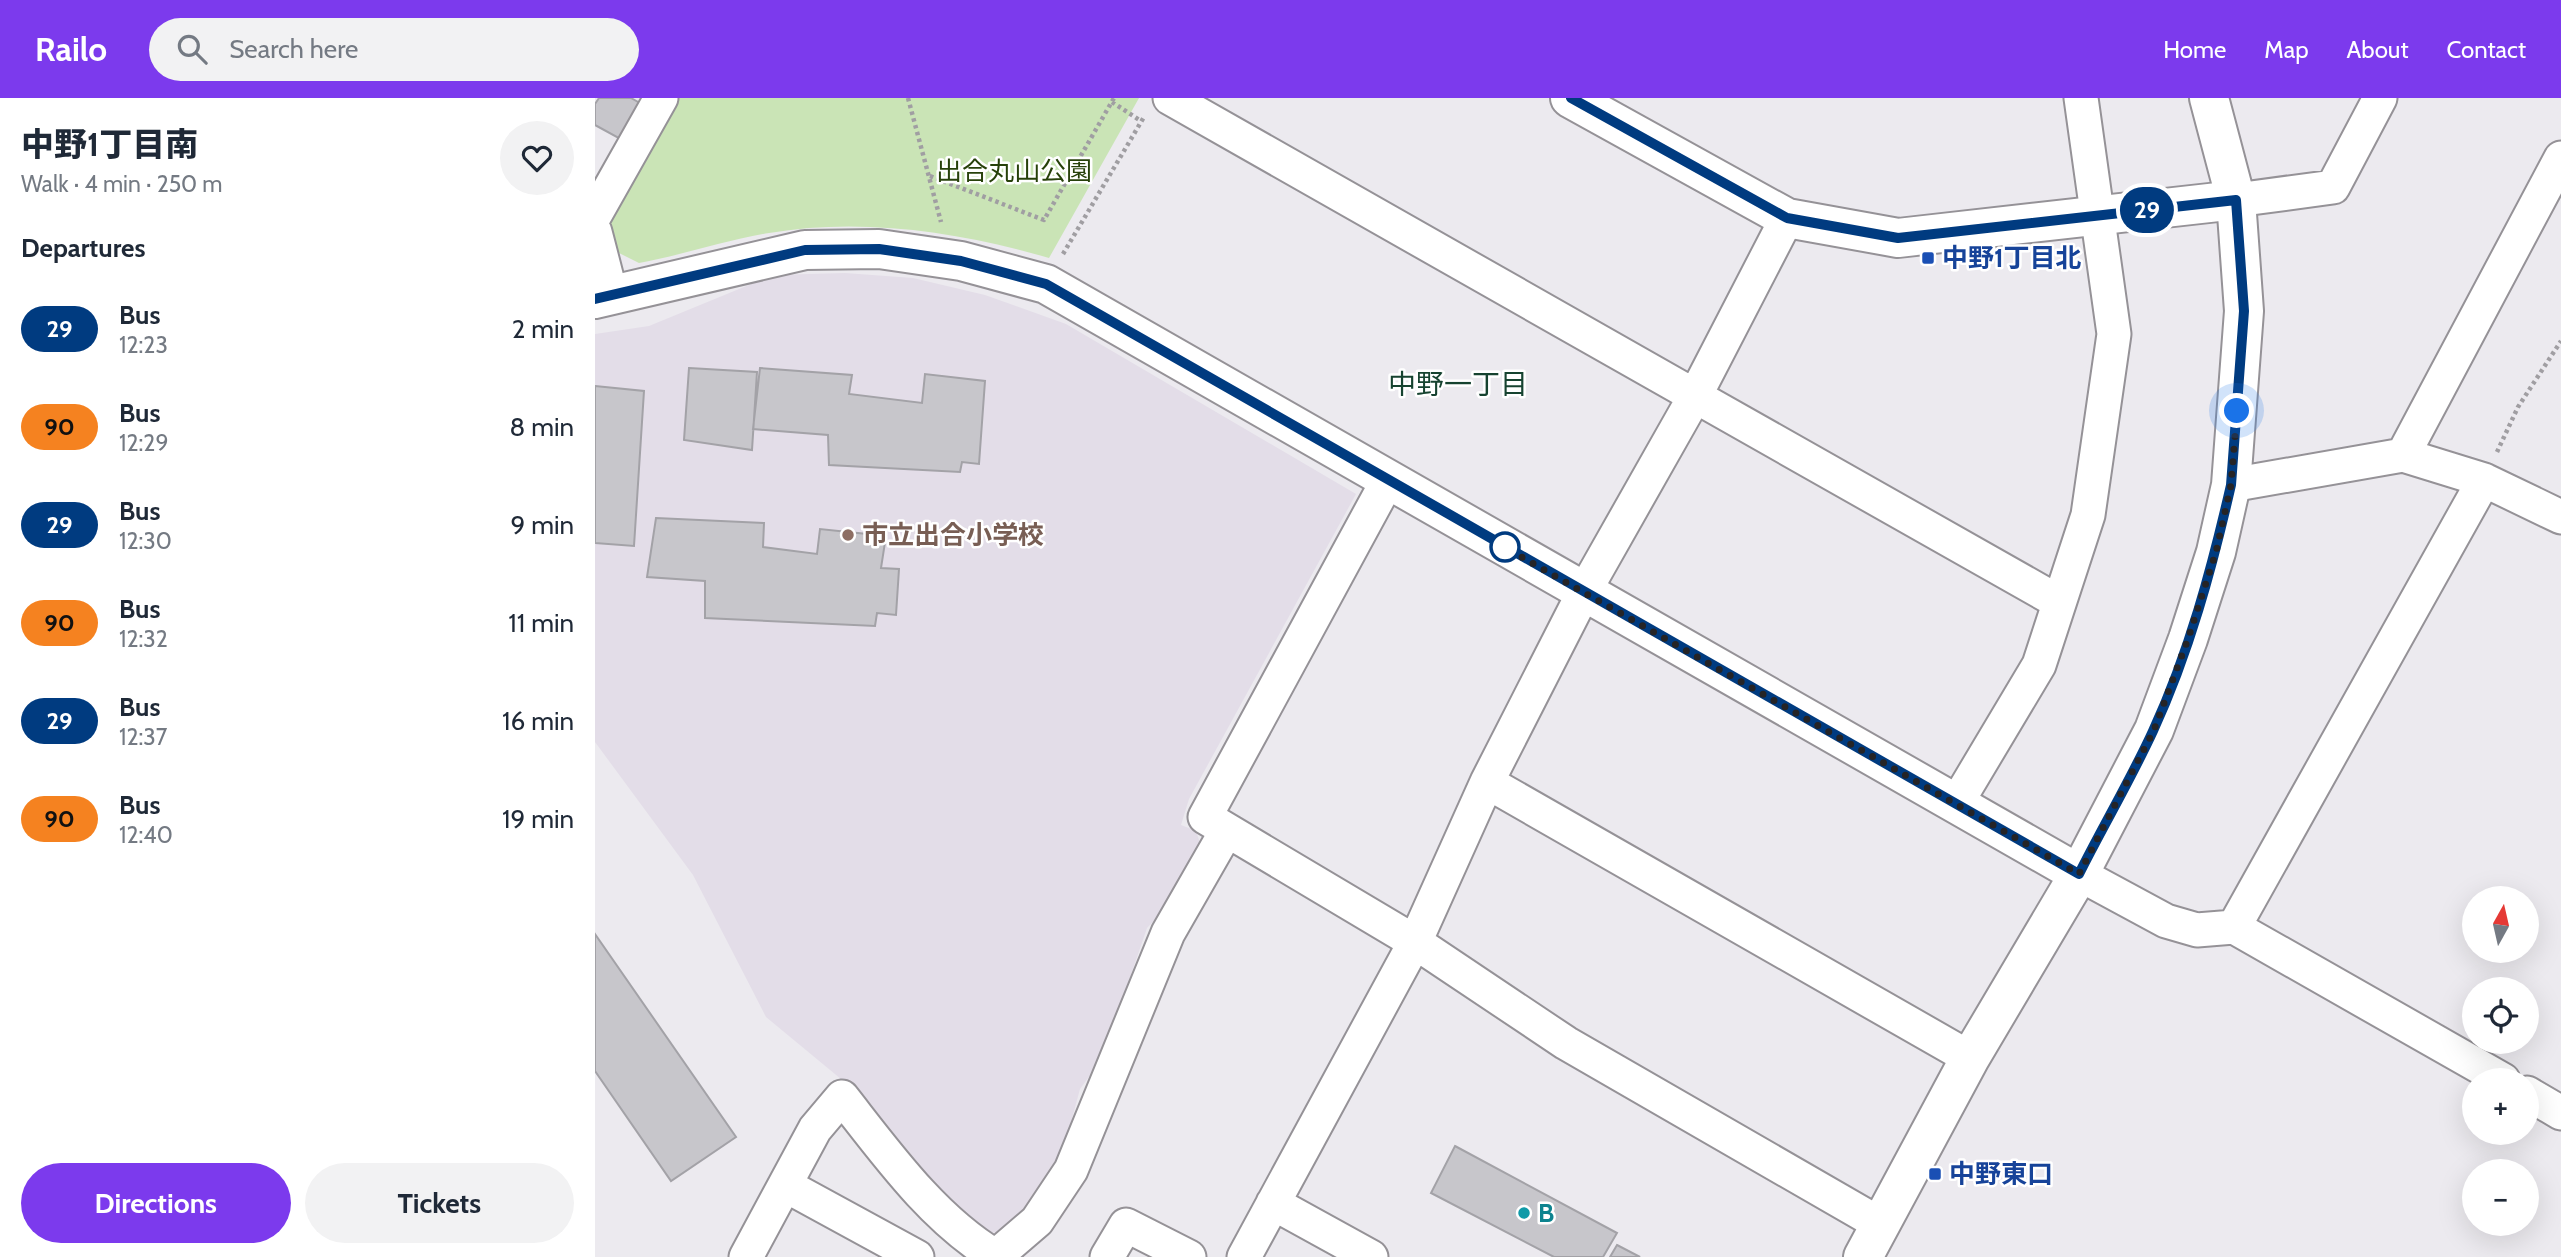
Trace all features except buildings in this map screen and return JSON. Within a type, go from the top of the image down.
[{"type":"street","points":[[661,98],[597,213],[603,296],[805,250],[879,249],[950,260],[1046,284],[2079,874],[2166,921],[2197,930],[2234,927],[2482,1068]]},
{"type":"street","points":[[1956,804],[2039,665],[2088,515],[2114,334],[2081,98]]},
{"type":"street","points":[[1388,480],[1205,817],[1416,942],[1566,1043],[1872,1240],[1970,1058],[2079,874],[2154,730],[2208,577],[2231,485],[2244,311],[2236,200],[2209,98]]},
{"type":"street","points":[[1592,103],[1787,218],[1898,238],[2333,187],[2380,98]]},
{"type":"street","points":[[1159,104],[1695,396],[2059,602]]},
{"type":"street","points":[[2403,455],[2561,158]]},
{"type":"street","points":[[1244,1257],[1416,942],[1487,782],[1584,592],[1695,396],[1787,218]]},
{"type":"street","points":[[2231,485],[2403,455],[2484,480],[2561,517]]},
{"type":"street","points":[[2234,927],[2484,480]]},
{"type":"street","points":[[1487,782],[1970,1058]]},
{"type":"street","points":[[746,1257],[815,1129],[842,1097],[898,1168],[972,1243],[995,1257],[1037,1221],[1071,1170],[1168,933],[1227,830]]},
{"type":"street","points":[[2539,1100],[2561,1112]]},
{"type":"street","points":[[785,1185],[917,1257]]},
{"type":"street","points":[[1273,1203],[1371,1257]]},
{"type":"street","points":[[1107,1257],[1126,1224],[1189,1257]]},
{"type":"path","points":[[908,98],[950,260]]},
{"type":"path","points":[[930,176],[1044,220],[1113,100],[1141,121]]},
{"type":"path","points":[[1046,284],[1141,121],[1159,104]]},
{"type":"path","points":[[2484,480],[2518,407],[2561,341]]},
{"type":"shaded area","points":[[845,273],[913,278],[985,295],[1066,324],[1356,494],[1189,799],[1181,825],[1196,831],[1201,846],[1171,903],[1147,928],[1102,1059],[1080,1089],[1060,1163],[1007,1233],[983,1232],[859,1105],[847,1084],[766,1017],[693,875],[595,742],[595,334],[649,326],[773,275]]},
{"type":"green space","name":"出合丸山公園","points":[[678,98],[1139,98],[1049,258],[946,234],[839,226],[769,233],[639,263],[617,252],[607,224]]},
{"type":"bus line","name":"29","points":[[595,299],[805,250],[879,249],[961,261],[1046,284],[2079,874],[2154,730],[2188,639],[2216,552],[2231,485],[2244,311],[2236,200],[1898,238],[1787,218],[1571,98]]},
{"type":"place","name":"中野1丁目北","points":[[1928,258]]},
{"type":"place","name":"市立出合小学校","points":[[848,535]]},
{"type":"place","name":"中野東口","points":[[1935,1174]]},
{"type":"place","name":"B","points":[[1524,1213]]},
{"type":"district","name":"中野一丁目","points":[[1458,384]]},
{"type":"route","points":[[1505,547],[1497,543],[2079,874],[2154,730],[2188,639],[2216,552],[2231,485],[2237,411]]}]
